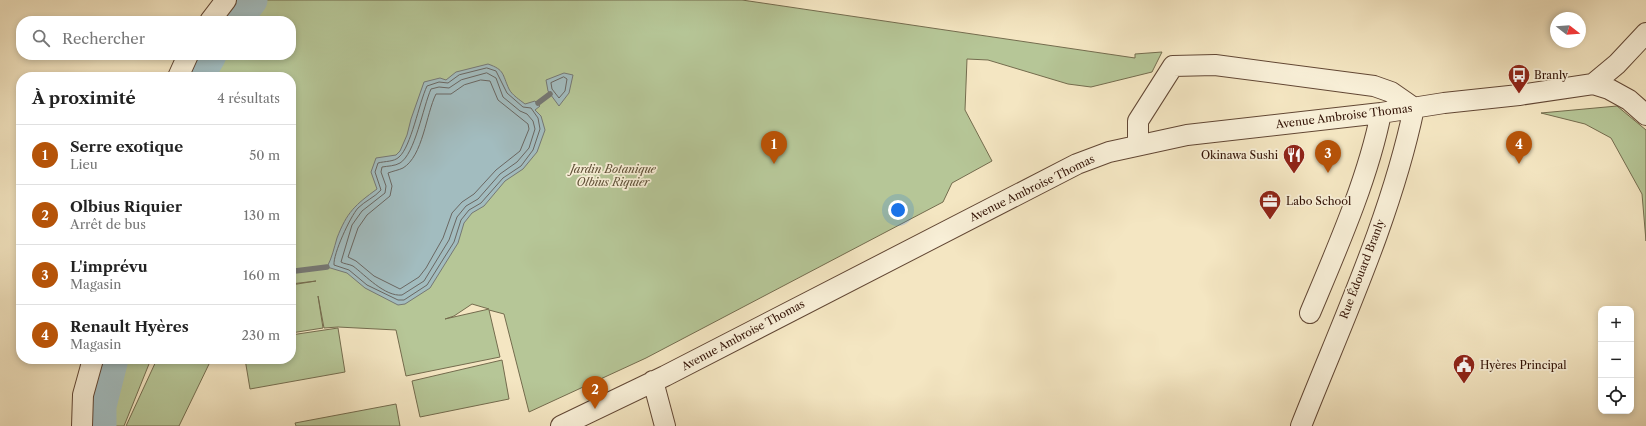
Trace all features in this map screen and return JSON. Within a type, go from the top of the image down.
[{"type":"street","points":[[214,16],[226,0]]},
{"type":"street","points":[[1593,84],[1617,64],[1646,33]]},
{"type":"street","points":[[180,72],[186,60]]},
{"type":"street","points":[[1138,144],[1138,121],[1172,66],[1215,65],[1374,86],[1391,92],[1414,108]]},
{"type":"street","name":"Avenue Ambroise Thomas","points":[[561,426],[654,381],[1077,164],[1109,152],[1138,144],[1187,135],[1381,113],[1593,84],[1609,89],[1629,100],[1646,115]]},
{"type":"street","name":"Rue Édouard Branly","points":[[1301,426],[1380,224],[1410,128],[1414,108]]},
{"type":"street","points":[[1310,313],[1352,210],[1377,131],[1381,113]]},
{"type":"street","points":[[82,426],[83,395],[92,364]]},
{"type":"street","points":[[654,381],[665,426]]},
{"type":"green space","name":"Jardin Botanique Olbius Riquier","points":[[265,0],[742,0],[1135,58],[1135,54],[1162,52],[1152,72],[1091,87],[1068,84],[988,60],[967,59],[965,110],[992,161],[952,183],[943,202],[646,358],[529,412],[504,314],[489,310],[500,357],[406,376],[396,330],[338,327],[324,328],[318,296],[323,328],[296,332],[296,284],[316,281],[296,283],[296,72],[214,72],[222,60],[296,60],[296,16],[253,16]],"holes":[[[472,304],[489,309],[445,319],[454,316]]]},
{"type":"green space","points":[[1617,106],[1646,130],[1646,241],[1642,194],[1611,138],[1585,124],[1541,113]]},
{"type":"green space","points":[[338,328],[345,372],[250,389],[246,364],[296,364],[296,334]]},
{"type":"green space","points":[[502,360],[509,399],[420,417],[412,381]]},
{"type":"green space","points":[[123,364],[149,364],[124,426],[112,426],[115,392]]},
{"type":"green space","points":[[155,364],[209,364],[179,426],[126,426]]},
{"type":"green space","points":[[396,404],[400,426],[296,426],[295,423]]},
{"type":"water","points":[[488,64],[497,68],[502,73],[509,89],[516,97],[525,104],[535,101],[540,106],[535,110],[541,116],[545,130],[537,152],[523,169],[505,181],[484,206],[472,213],[464,223],[458,243],[430,288],[405,304],[398,305],[365,288],[347,273],[327,267],[332,257],[337,238],[348,215],[357,205],[377,189],[371,172],[376,158],[396,155],[400,151],[407,135],[424,82],[440,78],[446,80],[456,72]]},
{"type":"water","points":[[564,73],[573,75],[569,93],[559,106],[548,91],[546,80]]},
{"type":"waterway","points":[[239,16],[251,0]]},
{"type":"waterway","points":[[200,72],[207,60]]},
{"type":"waterway","points":[[538,103],[550,94]]},
{"type":"waterway","points":[[296,271],[327,267]]},
{"type":"waterway","points":[[100,426],[100,406],[111,364]]},
{"type":"place","name":"Branly","points":[[1519,94]]},
{"type":"place","name":"Serre exotique","points":[[774,164]]},
{"type":"place","name":"Renault Hyères","points":[[1519,164]]},
{"type":"place","name":"L'imprévu","points":[[1328,173]]},
{"type":"place","name":"Okinawa Sushi","points":[[1294,174]]},
{"type":"place","name":"Labo School","points":[[1270,220]]},
{"type":"place","name":"Hyères Principal","points":[[1464,384]]},
{"type":"place","name":"Olbius Riquier","points":[[595,409]]}]
